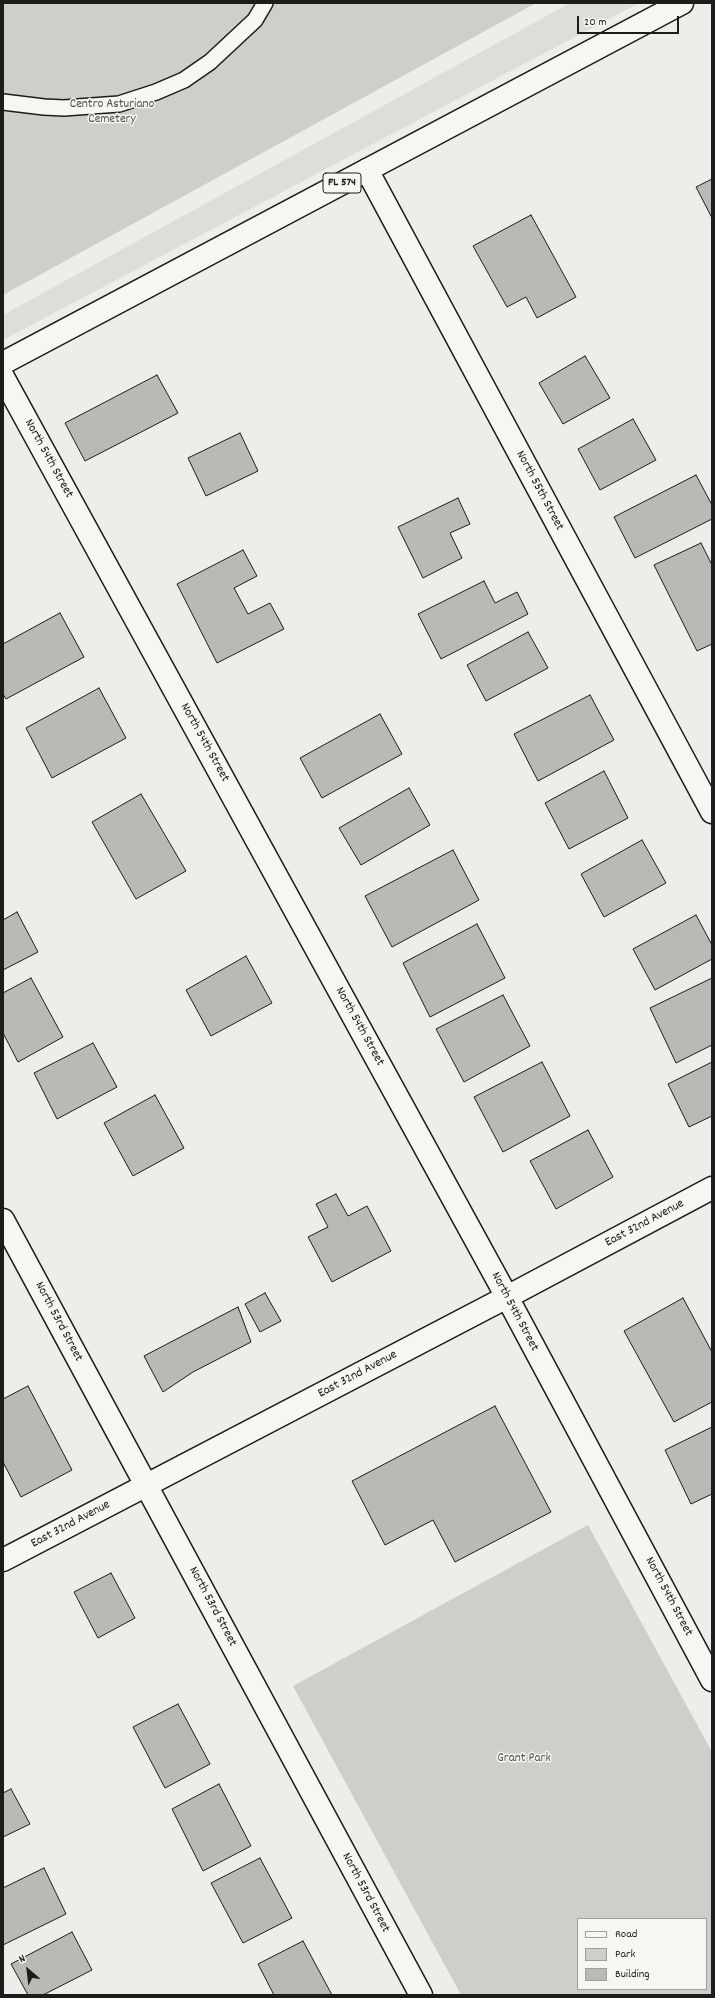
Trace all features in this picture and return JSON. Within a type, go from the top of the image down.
[{"type":"street","name":"FL 574","points":[[3,363],[682,3]]},
{"type":"street","name":"North 55th Street","points":[[367,170],[712,812]]},
{"type":"street","name":"North 54th Street","points":[[3,377],[507,1297],[712,1680]]},
{"type":"street","name":"East 32nd Avenue","points":[[3,1560],[507,1297],[712,1188]]},
{"type":"street","name":"North 53rd Street","points":[[3,1220],[420,1995]]},
{"type":"lane","points":[[3,102],[64,108],[119,104],[156,92],[184,80],[210,62],[255,20],[266,3]]},
{"type":"shaded area","points":[[570,3],[639,3],[3,340],[3,315]]},
{"type":"green space","name":"Centro Asturiano Cemetery","points":[[3,3],[536,3],[3,295]]},
{"type":"green space","name":"Grant Park","points":[[588,1525],[712,1752],[712,1995],[461,1995],[293,1686]]},
{"type":"building","points":[[712,179],[712,218],[696,187]]},
{"type":"building","points":[[531,215],[576,297],[537,318],[526,297],[507,307],[473,246]]},
{"type":"building","points":[[585,356],[610,398],[563,424],[539,383]]},
{"type":"building","points":[[157,375],[178,413],[85,461],[65,423]]},
{"type":"building","points":[[633,419],[656,460],[600,490],[578,449]]},
{"type":"building","points":[[240,433],[258,471],[206,496],[188,458]]},
{"type":"building","points":[[696,475],[712,505],[712,519],[635,558],[614,517]]},
{"type":"building","points":[[458,498],[470,524],[450,533],[462,558],[423,578],[398,527]]},
{"type":"building","points":[[701,543],[712,565],[712,644],[697,651],[654,565]]},
{"type":"building","points":[[243,550],[257,576],[234,588],[248,614],[270,603],[284,629],[217,663],[177,584]]},
{"type":"building","points":[[484,581],[495,603],[517,592],[528,614],[441,659],[418,614]]},
{"type":"building","points":[[60,613],[84,657],[6,699],[3,694],[3,644]]},
{"type":"building","points":[[528,632],[548,668],[486,701],[467,665]]},
{"type":"building","points":[[99,688],[126,738],[52,778],[26,728]]},
{"type":"building","points":[[590,695],[614,740],[538,781],[514,734]]},
{"type":"building","points":[[380,714],[402,754],[322,798],[300,758]]},
{"type":"building","points":[[604,771],[628,818],[569,849],[545,803]]},
{"type":"building","points":[[409,788],[430,825],[361,865],[339,828]]},
{"type":"building","points":[[141,794],[186,871],[136,899],[92,822]]},
{"type":"building","points":[[642,840],[666,883],[604,917],[581,874]]},
{"type":"building","points":[[453,850],[479,900],[392,947],[365,896]]},
{"type":"building","points":[[17,912],[38,952],[3,970],[3,920]]},
{"type":"building","points":[[696,915],[712,945],[712,959],[655,990],[633,949]]},
{"type":"building","points":[[477,924],[505,978],[430,1017],[403,963]]},
{"type":"building","points":[[246,956],[272,1003],[211,1036],[186,990]]},
{"type":"building","points":[[31,978],[63,1037],[18,1062],[3,1033],[3,993]]},
{"type":"building","points":[[712,978],[712,1045],[676,1063],[650,1008]]},
{"type":"building","points":[[503,995],[530,1046],[464,1082],[436,1029]]},
{"type":"building","points":[[93,1043],[117,1087],[57,1119],[34,1073]]},
{"type":"building","points":[[542,1062],[570,1116],[503,1152],[474,1097]]},
{"type":"building","points":[[712,1062],[712,1116],[689,1127],[668,1084]]},
{"type":"building","points":[[155,1095],[184,1148],[133,1176],[104,1123]]},
{"type":"building","points":[[588,1130],[613,1177],[556,1209],[530,1161]]},
{"type":"building","points":[[336,1194],[348,1216],[367,1206],[391,1251],[332,1282],[308,1237],[328,1227],[316,1204]]},
{"type":"building","points":[[265,1293],[281,1321],[260,1332],[245,1304]]},
{"type":"building","points":[[683,1298],[712,1352],[712,1402],[674,1422],[624,1331]]},
{"type":"building","points":[[238,1307],[251,1342],[193,1372],[163,1392],[144,1356]]},
{"type":"building","points":[[28,1386],[72,1470],[21,1497],[3,1462],[3,1399]]},
{"type":"building","points":[[495,1406],[551,1512],[455,1562],[433,1520],[385,1545],[352,1481]]},
{"type":"building","points":[[712,1427],[712,1494],[691,1504],[665,1450]]},
{"type":"building","points":[[111,1573],[135,1618],[98,1638],[74,1592]]},
{"type":"building","points":[[178,1704],[210,1764],[165,1788],[133,1727]]},
{"type":"building","points":[[219,1784],[251,1846],[203,1871],[172,1809]]},
{"type":"building","points":[[11,1789],[30,1824],[3,1837],[3,1793]]},
{"type":"building","points":[[260,1858],[292,1918],[243,1943],[211,1883]]},
{"type":"building","points":[[44,1868],[66,1914],[3,1945],[3,1888]]},
{"type":"building","points":[[72,1932],[92,1970],[43,1995],[28,1995],[11,1964]]},
{"type":"building","points":[[303,1941],[332,1995],[274,1995],[258,1964]]}]
